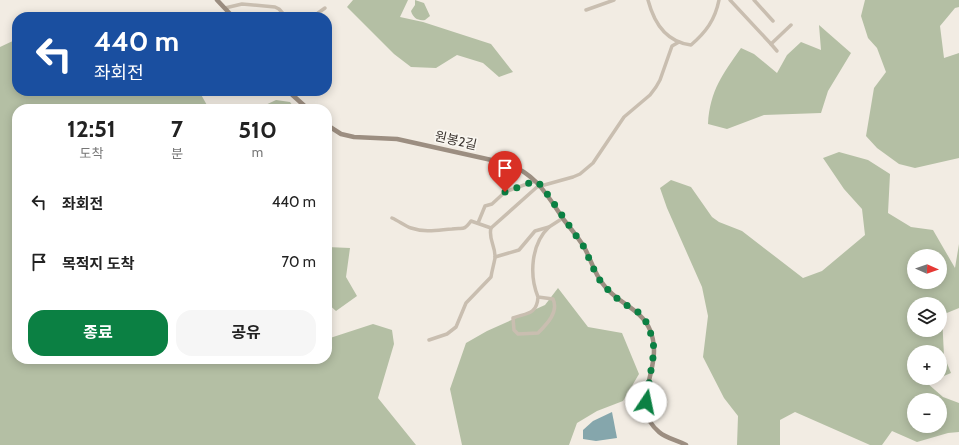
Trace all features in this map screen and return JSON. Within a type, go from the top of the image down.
[{"type":"main road","points":[[217,0],[229,12]]},
{"type":"main road","points":[[294,96],[302,104]]},
{"type":"main road","name":"원봉2길","points":[[332,128],[341,134],[354,137],[397,139],[505,163],[517,167],[541,185],[584,247],[596,274],[603,285],[621,302],[638,312],[647,323],[653,340],[654,351],[644,408],[648,419],[659,432],[686,445]]},
{"type":"street","points":[[586,10],[614,0]]},
{"type":"street","points":[[648,0],[651,10],[667,36],[679,42],[691,45],[712,24],[717,12],[719,0]]},
{"type":"street","points":[[730,0],[777,51]]},
{"type":"street","points":[[754,0],[773,21]]},
{"type":"street","points":[[225,8],[242,4],[275,7],[282,12]]},
{"type":"street","points":[[321,12],[326,8]]},
{"type":"street","points":[[771,44],[791,25]]},
{"type":"street","points":[[429,340],[447,334],[456,327],[466,303],[491,278],[492,266],[495,257],[489,236],[491,228],[532,190],[541,185],[580,174],[593,163],[624,117],[650,95],[656,87],[672,46],[679,42]]},
{"type":"street","points":[[478,223],[484,206],[492,204],[505,192],[535,181]]},
{"type":"street","points":[[392,218],[409,227],[425,231],[438,231],[454,228],[461,230],[471,221],[491,228]]},
{"type":"street","points":[[495,257],[519,250],[535,231],[548,227],[563,218]]},
{"type":"street","points":[[538,297],[553,299],[556,304],[553,314],[538,333],[518,334],[514,330],[512,318],[530,314],[535,307],[538,297],[534,288],[534,256],[541,234],[548,227]]},
{"type":"green space","points":[[353,0],[408,0],[400,17],[423,22],[491,44],[513,72],[499,77],[483,63],[457,55],[436,68],[411,67],[394,54],[347,7]]},
{"type":"green space","points":[[415,0],[424,3],[430,16],[425,20],[420,20],[413,16],[411,11],[415,5]]},
{"type":"green space","points":[[865,0],[959,0],[959,7],[955,8],[940,26],[944,58],[959,53],[959,158],[915,168],[899,164],[877,148],[866,136],[874,88],[886,72],[877,48],[868,38],[861,16]]},
{"type":"green space","points":[[819,25],[851,53],[828,91],[821,113],[764,115],[727,129],[708,124],[711,101],[718,83],[741,48],[754,54],[777,73],[787,55],[801,42],[821,50]]},
{"type":"green space","points":[[12,41],[12,96],[202,96],[206,104],[12,104],[12,364],[332,364],[332,337],[373,324],[392,330],[394,344],[378,398],[416,445],[0,445],[0,47]]},
{"type":"green space","points":[[276,100],[290,102],[291,104],[268,104]]},
{"type":"green space","points":[[839,152],[868,160],[890,174],[888,213],[911,227],[933,230],[944,249],[907,249],[907,289],[947,289],[947,254],[955,268],[959,244],[959,308],[947,313],[947,297],[907,297],[907,337],[943,337],[943,345],[907,345],[907,385],[929,385],[938,393],[907,393],[907,433],[947,433],[947,398],[959,403],[959,432],[948,433],[917,442],[892,431],[882,445],[870,445],[795,412],[780,420],[780,445],[737,445],[738,416],[724,398],[703,357],[708,316],[702,287],[667,208],[660,188],[671,180],[691,187],[712,217],[719,222],[742,231],[803,278],[822,271],[865,235],[862,209],[844,189],[823,158]]},
{"type":"green space","points":[[332,247],[350,248],[346,277],[357,296],[336,311],[332,307]]},
{"type":"green space","points":[[558,288],[588,327],[622,333],[639,374],[623,401],[597,411],[577,423],[569,445],[462,445],[450,389],[466,343],[487,331],[545,305]]},
{"type":"green space","points":[[947,363],[951,373],[947,375]]},
{"type":"water","points":[[612,412],[617,438],[596,441],[583,439],[583,430],[593,421]]},
{"type":"route","points":[[505,192],[535,181],[541,185],[584,247],[596,274],[603,285],[621,302],[638,312],[643,317],[650,330],[654,351],[654,360],[646,402]]}]
